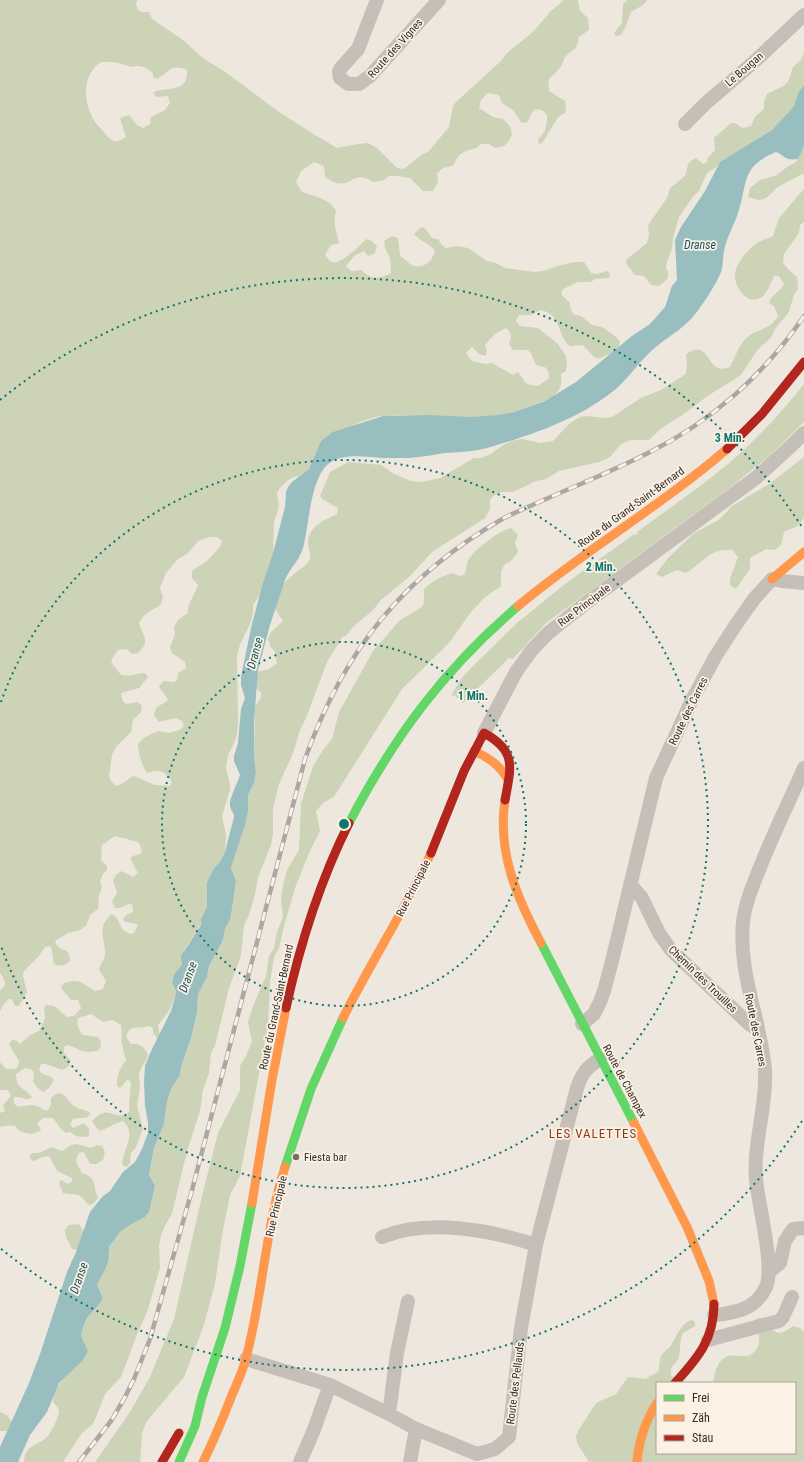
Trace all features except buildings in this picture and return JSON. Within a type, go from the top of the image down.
[{"type":"street","name":"Route des Vignes","points":[[377,0],[358,49],[340,69],[340,78],[348,84],[359,84],[370,76],[439,0]]},
{"type":"street","name":"Le Bougan","points":[[685,124],[706,103],[755,61],[804,15]]},
{"type":"street","name":"Route du Grand-Saint-Bernard","points":[[179,1462],[195,1427],[202,1396],[222,1337],[240,1264],[284,1018],[304,936],[325,879],[339,847],[362,798],[379,768],[431,694],[461,660],[492,630],[544,585],[714,460],[767,409],[804,362]]},
{"type":"street","name":"Rue Principale","points":[[203,1462],[212,1444],[246,1359],[260,1292],[278,1188],[311,1089],[357,989],[418,881],[464,771],[516,672],[531,651],[547,634],[757,477],[792,446],[804,433]]},
{"type":"street","points":[[772,578],[804,552]]},
{"type":"street","points":[[772,578],[782,581],[804,583]]},
{"type":"street","name":"Route des Carres","points":[[582,1024],[594,1014],[600,1002],[612,961],[656,778],[691,702],[715,657],[735,626],[772,578]]},
{"type":"street","name":"Route de Champex","points":[[484,733],[496,740],[506,751],[509,765],[503,817],[505,849],[508,871],[523,909],[696,1245],[714,1297],[714,1315],[708,1340],[697,1359],[676,1382]]},
{"type":"street","points":[[474,751],[494,761],[501,767],[508,780]]},
{"type":"street","name":"Route des Carres","points":[[714,1315],[741,1310],[756,1301],[767,1285],[769,1272],[756,1179],[756,1162],[765,1072],[743,958],[742,942],[745,909],[761,864],[804,768]]},
{"type":"street","name":"Chemin des Trouilles","points":[[630,884],[642,898],[659,933],[671,950],[749,1024],[757,1027]]},
{"type":"street","name":"Route des Pellauds","points":[[246,1359],[330,1385],[416,1429],[478,1454],[495,1449],[508,1437],[521,1328],[536,1245],[579,1080],[585,1070],[600,1059]]},
{"type":"street","points":[[382,1237],[396,1232],[416,1229],[450,1227],[483,1231],[519,1239],[536,1245]]},
{"type":"street","points":[[769,1272],[780,1263],[785,1241],[793,1229],[804,1228]]},
{"type":"street","points":[[708,1340],[779,1321],[783,1317],[792,1297]]},
{"type":"street","points":[[389,1414],[396,1353],[408,1301]]},
{"type":"street","points":[[300,1462],[313,1432],[330,1385]]},
{"type":"street","name":"Route du Grand-Saint-Bernard","points":[[162,1462],[184,1423],[202,1396]]},
{"type":"street","points":[[637,1462],[640,1438],[643,1428],[656,1406]]},
{"type":"street","points":[[410,1462],[416,1429]]},
{"type":"green space","points":[[0,0],[137,0],[136,5],[138,10],[142,12],[149,12],[152,19],[183,40],[204,59],[224,71],[279,112],[315,135],[337,148],[368,143],[377,148],[397,168],[404,169],[421,155],[428,152],[449,127],[453,106],[456,102],[501,61],[508,52],[533,32],[550,12],[564,0],[578,0],[580,11],[588,18],[589,30],[579,37],[575,48],[566,56],[560,67],[549,80],[549,91],[565,101],[566,107],[565,113],[558,117],[543,142],[539,144],[538,139],[541,137],[546,128],[547,122],[547,115],[542,110],[535,109],[528,122],[522,123],[513,110],[502,103],[499,95],[488,93],[481,100],[479,108],[493,117],[503,119],[510,126],[512,134],[509,141],[504,146],[495,148],[489,144],[481,144],[475,148],[463,152],[453,166],[443,168],[437,173],[438,182],[433,191],[423,191],[410,178],[398,176],[389,176],[384,180],[373,182],[361,177],[342,184],[336,183],[325,177],[324,166],[314,162],[301,171],[296,182],[302,192],[326,201],[336,211],[335,223],[339,243],[331,245],[325,255],[330,261],[340,261],[345,258],[366,239],[372,241],[377,246],[375,253],[368,256],[364,251],[354,256],[346,266],[351,271],[361,270],[371,277],[379,278],[391,273],[390,258],[385,248],[384,241],[392,236],[398,238],[400,256],[410,264],[414,266],[422,266],[429,262],[435,251],[414,234],[420,228],[424,227],[432,238],[438,239],[446,248],[456,246],[468,248],[487,261],[496,263],[505,268],[535,272],[575,262],[584,262],[591,273],[597,274],[608,271],[610,275],[609,278],[595,279],[591,282],[578,282],[563,289],[561,294],[570,303],[573,314],[581,316],[592,325],[602,327],[620,341],[618,348],[612,353],[598,359],[593,356],[583,345],[570,346],[562,336],[556,320],[548,312],[540,310],[531,315],[519,315],[516,321],[520,326],[538,328],[558,344],[566,356],[566,371],[561,374],[561,387],[552,397],[509,413],[486,417],[398,415],[368,419],[321,441],[309,469],[299,476],[287,481],[277,493],[279,507],[274,522],[273,553],[259,596],[253,605],[252,618],[241,642],[237,656],[237,735],[228,755],[226,768],[230,790],[222,816],[226,835],[225,852],[220,862],[214,868],[207,882],[207,907],[201,919],[201,924],[184,950],[183,965],[174,974],[172,983],[176,991],[175,997],[169,1011],[158,1025],[160,1036],[157,1038],[153,1033],[153,1028],[148,1026],[132,1028],[126,1037],[131,1044],[138,1044],[144,1048],[148,1054],[139,1074],[140,1088],[137,1107],[143,1128],[136,1147],[131,1153],[130,1163],[127,1167],[122,1165],[129,1137],[127,1126],[123,1121],[100,1131],[92,1121],[102,1113],[106,1112],[116,1115],[126,1115],[130,1110],[131,1083],[128,1079],[120,1088],[117,1086],[119,1072],[126,1061],[121,1040],[121,1025],[113,1020],[103,1022],[91,1014],[78,1018],[78,1027],[83,1035],[97,1037],[100,1039],[101,1046],[99,1050],[85,1052],[67,1045],[64,1047],[64,1053],[71,1061],[69,1066],[62,1070],[46,1064],[41,1064],[39,1069],[41,1073],[53,1078],[53,1082],[48,1089],[43,1092],[33,1082],[34,1073],[31,1069],[25,1068],[16,1074],[16,1079],[19,1086],[32,1097],[30,1099],[26,1099],[14,1097],[15,1105],[20,1107],[33,1105],[40,1107],[45,1111],[48,1110],[51,1105],[51,1098],[55,1094],[62,1094],[74,1106],[90,1112],[88,1117],[73,1119],[70,1124],[73,1128],[84,1123],[89,1129],[89,1136],[79,1137],[70,1132],[66,1133],[53,1118],[43,1118],[37,1123],[41,1130],[32,1134],[23,1132],[15,1126],[0,1127],[0,1113],[5,1111],[3,1105],[11,1096],[8,1090],[0,1090],[0,1063],[6,1069],[15,1069],[18,1067],[19,1061],[9,1044],[12,1040],[17,1041],[20,1044],[30,1035],[39,1031],[45,1018],[44,1007],[47,1005],[54,1006],[67,1017],[74,1016],[81,1008],[78,1000],[71,1000],[61,988],[64,983],[78,981],[95,991],[103,989],[106,981],[99,970],[105,955],[102,933],[104,924],[112,914],[117,918],[122,929],[130,934],[134,933],[138,925],[125,922],[123,919],[126,915],[133,912],[131,903],[120,908],[115,908],[112,901],[117,893],[113,880],[116,875],[121,871],[133,877],[138,873],[130,858],[142,853],[138,842],[115,836],[102,845],[101,860],[107,866],[107,870],[103,874],[100,881],[102,887],[99,896],[98,909],[90,915],[86,926],[80,930],[68,933],[55,941],[59,947],[68,953],[70,961],[63,966],[54,964],[51,946],[45,947],[39,956],[24,971],[23,976],[27,992],[19,1006],[15,1006],[12,999],[9,999],[0,1011],[0,990],[4,987],[5,983],[4,978],[0,973]],"holes":[[[101,62],[115,62],[132,67],[143,67],[153,73],[153,77],[157,79],[171,69],[178,67],[187,70],[187,77],[181,86],[153,92],[156,97],[168,96],[170,103],[165,110],[151,117],[150,124],[143,128],[137,125],[129,115],[120,118],[126,137],[119,141],[115,141],[110,138],[95,122],[86,99],[87,82],[90,74]],[[506,328],[510,333],[511,337],[509,344],[513,350],[528,350],[531,353],[535,364],[545,367],[548,371],[549,378],[538,386],[529,385],[518,372],[513,375],[492,363],[486,364],[472,361],[466,353],[472,347],[479,354],[485,356],[487,352],[485,345],[495,334]],[[209,537],[217,537],[222,541],[220,547],[206,562],[192,571],[192,578],[198,585],[197,589],[190,602],[188,613],[178,620],[174,627],[175,635],[170,647],[172,653],[185,662],[186,668],[178,673],[177,680],[174,682],[164,681],[159,686],[168,700],[156,708],[154,715],[159,722],[176,718],[182,721],[184,726],[180,730],[169,733],[158,731],[145,737],[138,744],[143,767],[147,773],[155,771],[164,773],[172,782],[170,786],[155,785],[134,776],[116,786],[111,781],[109,776],[112,755],[116,747],[131,732],[133,720],[141,712],[142,706],[138,702],[127,704],[123,702],[121,694],[139,688],[148,677],[145,673],[127,676],[121,675],[111,662],[118,650],[127,649],[132,654],[138,653],[142,649],[145,639],[139,623],[146,614],[161,604],[163,597],[160,588],[166,573],[178,559],[188,553],[198,541]]]},
{"type":"green space","points":[[627,0],[647,0],[643,5],[631,12],[621,35],[616,36],[614,33],[622,23],[623,4]]},
{"type":"green space","points":[[804,53],[804,85],[798,93],[794,106],[789,113],[768,134],[760,137],[747,147],[720,162],[718,166],[707,173],[699,191],[692,198],[679,217],[673,238],[672,249],[667,262],[666,268],[668,278],[658,286],[651,285],[644,276],[635,275],[626,263],[627,259],[647,243],[649,235],[648,225],[667,198],[670,188],[686,174],[688,164],[696,158],[703,164],[707,162],[707,159],[715,150],[714,138],[731,123],[735,123],[742,128],[751,126],[755,117],[764,109],[764,102],[767,94],[785,85],[789,80],[793,67],[801,60]]},
{"type":"green space","points":[[804,146],[804,175],[802,174],[776,188],[764,199],[759,200],[748,197],[750,188],[760,180],[777,175],[796,162]]},
{"type":"green space","points":[[804,189],[804,222],[800,225],[799,233],[784,254],[783,263],[797,277],[798,289],[794,294],[789,312],[775,329],[771,338],[758,349],[741,375],[663,427],[649,440],[631,440],[621,444],[610,457],[599,462],[559,471],[546,479],[536,481],[513,492],[502,492],[493,496],[490,500],[490,509],[485,518],[432,552],[410,576],[381,600],[373,610],[353,627],[346,636],[343,636],[327,662],[300,730],[293,753],[279,784],[273,809],[273,835],[271,845],[258,877],[255,895],[249,915],[244,925],[241,956],[229,988],[215,1046],[211,1053],[209,1073],[203,1090],[200,1111],[187,1151],[172,1214],[161,1235],[159,1246],[160,1268],[147,1312],[121,1377],[105,1394],[92,1425],[82,1433],[63,1462],[24,1462],[28,1449],[42,1441],[50,1434],[59,1413],[53,1402],[58,1387],[88,1351],[81,1334],[87,1318],[103,1298],[97,1285],[110,1256],[109,1247],[120,1232],[145,1217],[149,1212],[155,1186],[149,1176],[154,1148],[164,1124],[167,1102],[171,1089],[180,1075],[181,1067],[191,1038],[197,1013],[198,994],[207,977],[209,966],[223,940],[225,929],[230,920],[236,882],[231,868],[246,822],[248,795],[254,783],[256,773],[254,755],[255,706],[261,698],[261,693],[256,688],[257,672],[269,669],[277,663],[275,652],[270,646],[268,639],[271,632],[283,621],[273,606],[276,596],[284,584],[309,561],[310,554],[308,543],[311,532],[318,524],[337,514],[338,508],[322,499],[320,496],[330,472],[348,462],[381,465],[394,474],[411,481],[423,482],[440,478],[474,458],[481,458],[491,454],[511,441],[522,439],[540,443],[553,441],[570,423],[580,417],[612,417],[641,398],[661,390],[686,374],[686,354],[695,350],[701,350],[705,353],[716,367],[722,369],[730,367],[740,346],[746,338],[769,326],[778,316],[774,306],[769,303],[772,297],[783,287],[784,284],[779,276],[774,276],[763,296],[753,300],[748,298],[740,291],[735,280],[735,271],[744,255],[755,244],[773,236],[779,218]]},
{"type":"green space","points":[[804,384],[804,422],[767,458],[727,490],[546,623],[513,659],[509,658],[463,703],[454,695],[451,696],[460,680],[517,623],[565,584],[633,535],[638,534],[637,532],[728,464],[768,426]]},
{"type":"green space","points":[[804,457],[804,516],[801,523],[784,532],[781,545],[775,550],[766,549],[750,558],[750,569],[736,589],[730,585],[730,579],[738,557],[732,550],[718,551],[712,554],[686,573],[677,570],[662,577],[656,574],[668,558],[694,533],[717,521],[732,506],[769,484]]},
{"type":"green space","points":[[511,528],[518,535],[515,543],[518,552],[510,562],[505,564],[501,571],[501,586],[484,598],[471,612],[449,643],[402,689],[334,797],[323,803],[316,811],[320,831],[309,853],[295,888],[279,948],[274,957],[270,982],[268,1025],[240,1176],[230,1195],[222,1235],[215,1284],[203,1328],[184,1377],[147,1421],[142,1433],[140,1462],[95,1462],[128,1415],[149,1379],[174,1319],[218,1133],[240,1090],[240,1066],[252,1042],[248,1022],[266,976],[269,956],[274,948],[277,932],[283,917],[281,900],[283,886],[287,870],[299,850],[301,804],[313,766],[332,739],[339,712],[373,651],[400,620],[421,608],[424,603],[424,589],[434,581],[446,575],[454,573],[460,576],[465,574],[466,566],[470,557],[480,547],[500,532]]},
{"type":"green space","points":[[77,1144],[91,1148],[97,1145],[102,1146],[105,1152],[103,1160],[96,1164],[90,1164],[84,1152],[79,1153],[77,1159],[77,1163],[82,1173],[90,1177],[94,1182],[98,1198],[93,1204],[89,1205],[78,1195],[63,1193],[59,1184],[60,1181],[62,1180],[67,1184],[72,1182],[72,1178],[57,1171],[49,1156],[32,1161],[29,1156],[33,1153],[39,1153],[52,1147],[62,1151],[71,1145]]},
{"type":"green space","points":[[79,1224],[84,1232],[78,1250],[72,1249],[66,1237],[65,1230],[69,1225]]},
{"type":"green space","points":[[758,1318],[765,1319],[771,1329],[778,1333],[784,1332],[793,1326],[800,1328],[804,1332],[804,1462],[589,1462],[577,1443],[576,1436],[596,1403],[616,1394],[628,1377],[645,1379],[658,1372],[660,1358],[670,1347],[684,1324],[692,1320],[695,1322],[695,1326],[683,1333],[679,1358],[671,1368],[671,1375],[678,1382],[656,1382],[656,1454],[796,1454],[796,1382],[713,1382],[717,1366],[723,1359],[729,1356],[750,1355],[757,1348],[759,1344],[759,1337],[751,1323]]},
{"type":"green space","points":[[0,1412],[7,1415],[12,1422],[12,1426],[7,1431],[0,1431]]},
{"type":"water","name":"Dranse","points":[[804,85],[804,146],[798,159],[788,159],[776,152],[764,158],[751,170],[747,177],[738,213],[726,243],[721,272],[711,291],[698,311],[689,321],[649,353],[617,388],[593,406],[566,420],[490,447],[474,451],[409,458],[354,456],[339,458],[332,461],[321,472],[311,504],[303,548],[285,580],[270,625],[258,670],[254,721],[254,755],[256,773],[254,783],[248,795],[246,822],[231,868],[236,881],[230,920],[225,929],[223,940],[209,966],[207,977],[198,994],[197,1013],[191,1038],[181,1067],[180,1075],[171,1089],[167,1102],[164,1124],[154,1148],[149,1175],[155,1186],[149,1212],[145,1217],[120,1232],[109,1247],[108,1263],[97,1285],[103,1298],[100,1304],[87,1318],[81,1336],[88,1351],[83,1360],[59,1383],[47,1412],[30,1435],[18,1462],[0,1462],[0,1447],[29,1383],[67,1272],[76,1252],[90,1212],[103,1196],[110,1191],[123,1172],[135,1162],[148,1133],[145,1106],[145,1066],[171,1011],[176,991],[172,983],[174,974],[182,965],[181,956],[201,925],[201,919],[207,907],[207,882],[214,868],[220,862],[225,852],[234,817],[230,807],[230,802],[240,775],[234,761],[234,756],[238,743],[241,709],[245,698],[241,685],[241,677],[251,628],[262,586],[273,553],[285,507],[286,492],[288,487],[309,469],[321,441],[333,432],[383,416],[428,415],[471,417],[514,412],[545,401],[576,382],[632,336],[650,324],[665,307],[672,286],[677,280],[675,240],[681,227],[705,191],[720,162],[772,130],[794,106],[798,93]]},
{"type":"railway","points":[[79,1462],[111,1421],[124,1399],[134,1379],[150,1339],[192,1190],[305,759],[338,684],[358,650],[381,619],[407,591],[436,565],[468,541],[504,518],[612,470],[671,441],[715,411],[735,395],[772,358],[804,316]]},
{"type":"traffic: fast","points":[[349,823],[384,762],[423,706],[467,654],[518,606]]},
{"type":"traffic: fast","points":[[541,943],[634,1123]]},
{"type":"traffic: fast","points":[[285,1167],[311,1089],[343,1018]]},
{"type":"traffic: fast","points":[[179,1462],[195,1426],[202,1397],[225,1328],[240,1266],[252,1203]]},
{"type":"traffic: slow","points":[[518,606],[570,566],[676,490],[727,449]]},
{"type":"traffic: slow","points":[[772,579],[804,552]]},
{"type":"traffic: slow","points":[[474,751],[494,762],[508,780]]},
{"type":"traffic: slow","points":[[505,800],[503,819],[504,838],[511,874],[524,909],[541,943]]},
{"type":"traffic: slow","points":[[343,1018],[410,895],[431,853]]},
{"type":"traffic: slow","points":[[252,1203],[272,1080],[286,1008]]},
{"type":"traffic: slow","points":[[634,1123],[687,1227],[709,1281],[714,1304]]},
{"type":"traffic: slow","points":[[203,1462],[245,1363],[252,1334],[268,1238],[278,1190],[285,1167]]},
{"type":"traffic: slow","points":[[637,1462],[643,1431],[656,1405]]},
{"type":"traffic: jam","points":[[727,449],[762,414],[804,362]]},
{"type":"traffic: jam","points":[[431,853],[464,771],[484,733],[502,746],[507,753],[510,769],[505,800]]},
{"type":"traffic: jam","points":[[286,1008],[304,937],[312,913],[329,867],[349,823]]},
{"type":"traffic: jam","points":[[676,1382],[691,1365],[708,1338],[711,1328],[714,1304]]},
{"type":"traffic: jam","points":[[162,1462],[179,1433]]},
{"type":"place","name":"Fiesta bar","points":[[296,1157]]},
{"type":"district","name":"LES VALETTES","points":[[593,1133]]}]
